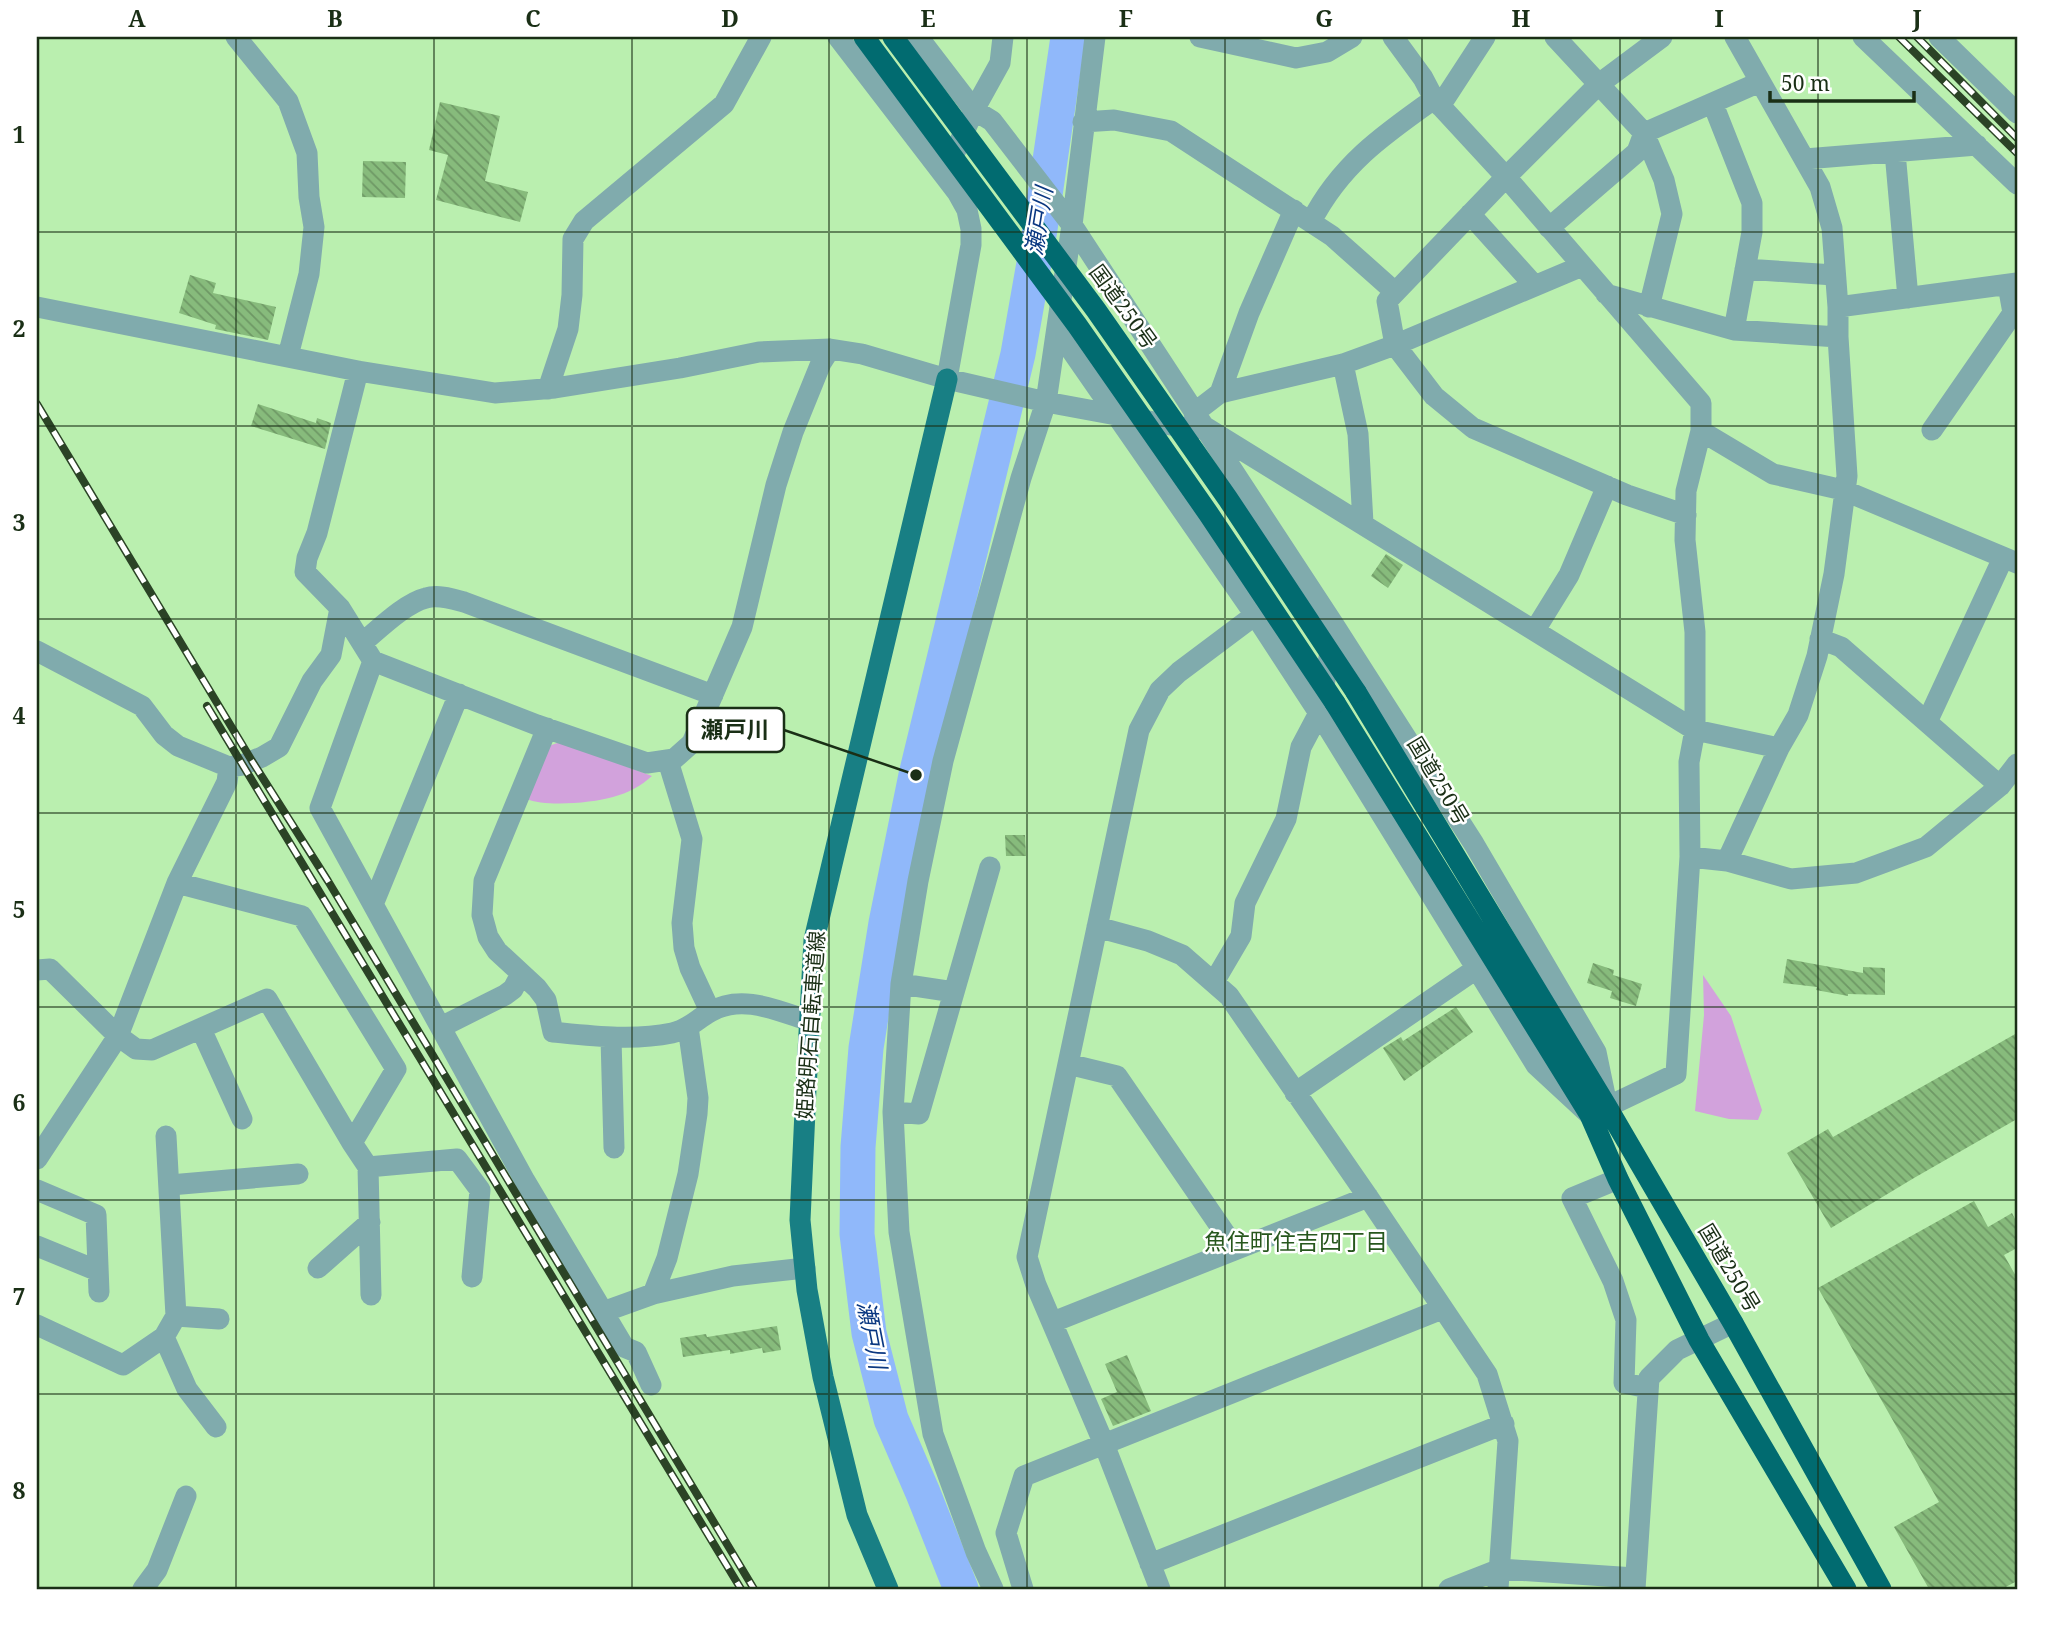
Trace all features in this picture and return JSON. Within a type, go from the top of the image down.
[{"type":"highway","name":"国道250号","points":[[864,37],[1077,325],[1208,513],[1327,708],[1599,1111],[1733,1323],[1881,1589]]},
{"type":"highway","name":"国道250号","points":[[893,37],[1096,310],[1228,499],[1356,692],[1599,1111],[1618,1179],[1699,1340],[1846,1589]]},
{"type":"main road","name":"姫路明石自転車道線","points":[[888,1589],[857,1515],[823,1377],[805,1268],[800,1220],[814,940],[951,380]]},
{"type":"street","points":[[236,37],[288,101],[307,153],[309,197],[314,227],[309,274],[288,356]]},
{"type":"street","points":[[548,389],[568,329],[572,295],[573,239],[584,222],[724,104],[761,37]]},
{"type":"street","points":[[838,37],[945,174],[967,210],[971,245],[951,380]]},
{"type":"street","points":[[918,37],[1072,225],[1335,625],[1474,844],[1596,1052],[1599,1111]]},
{"type":"street","points":[[945,174],[983,116],[1000,64],[1003,37]]},
{"type":"street","points":[[993,1589],[976,1552],[933,1434],[899,1232],[893,1112],[901,984],[918,881],[943,761],[1021,478],[1046,402],[1058,331],[1095,37]]},
{"type":"street","points":[[1200,37],[1296,58],[1327,52],[1352,37]]},
{"type":"street","points":[[1393,37],[1437,102],[1506,177],[1701,402],[1701,431],[1686,491],[1685,540],[1695,632],[1695,730],[1689,762],[1690,857],[1676,1074],[1599,1111]]},
{"type":"street","points":[[37,307],[358,371],[495,393],[548,389],[680,368],[759,352],[830,349],[862,354],[951,380],[1046,402],[1192,429],[1220,393],[1249,313],[1303,216],[1325,197],[1360,154],[1437,102],[1485,37]]},
{"type":"street","points":[[1555,37],[1644,133],[1664,180],[1672,214],[1649,307]]},
{"type":"street","points":[[1662,37],[1599,84],[1387,301],[1395,345],[1434,396],[1474,428],[1607,486],[1686,515]]},
{"type":"street","points":[[1727,861],[1779,748],[1798,715],[1817,656],[1834,574],[1843,490],[1847,476],[1832,228],[1820,187],[1735,37]]},
{"type":"street","points":[[1863,37],[2017,184]]},
{"type":"street","points":[[1939,37],[2017,113]]},
{"type":"street","points":[[1549,228],[1637,152],[1644,133],[1760,82]]},
{"type":"street","points":[[1713,104],[1752,204],[1754,221],[1734,330]]},
{"type":"street","points":[[1083,122],[1114,120],[1171,131],[1303,216],[1352,252],[1395,292]]},
{"type":"street","points":[[1805,159],[1977,145]]},
{"type":"street","points":[[1895,152],[1908,298]]},
{"type":"street","points":[[1471,214],[1534,285]]},
{"type":"street","points":[[1220,393],[1343,364],[1395,345],[1582,266]]},
{"type":"street","points":[[1745,269],[1834,275]]},
{"type":"street","points":[[1838,307],[2013,284],[2013,313],[1932,430]]},
{"type":"street","points":[[1606,294],[1734,330],[1838,337]]},
{"type":"street","points":[[1058,331],[1255,615],[1327,708],[1476,969],[1536,1065],[1599,1111]]},
{"type":"street","points":[[358,371],[317,533],[304,572],[340,608],[368,652],[459,694],[647,763],[674,759],[692,743],[742,627],[776,485],[793,432],[821,363],[830,349]]},
{"type":"street","points":[[1343,364],[1358,433],[1363,523]]},
{"type":"street","points":[[1200,420],[1695,730],[1779,748]]},
{"type":"street","points":[[1701,431],[1773,474],[1843,490],[2010,561],[1927,722]]},
{"type":"street","points":[[1535,631],[1569,575],[1607,486]]},
{"type":"street","points":[[650,1385],[636,1352],[624,1347],[525,1181],[320,808],[368,652],[409,607],[426,597],[446,597],[464,602],[713,695]]},
{"type":"street","points":[[37,651],[142,706],[164,735],[178,746],[229,767],[262,757],[279,747],[312,681],[331,655],[340,608]]},
{"type":"street","points":[[1160,1589],[1027,1257],[1139,730],[1160,690],[1178,672],[1255,615]]},
{"type":"street","points":[[1214,982],[1241,936],[1245,903],[1286,819],[1301,747],[1327,708],[1335,625]]},
{"type":"street","points":[[1820,639],[1841,647],[2000,786]]},
{"type":"street","points":[[374,902],[459,694]]},
{"type":"street","points":[[547,728],[484,881],[482,915],[488,937],[497,951],[537,988],[546,1000],[553,1032],[611,1038],[677,1033],[710,1011],[736,1004],[760,1004],[810,1021]]},
{"type":"street","points":[[668,761],[692,839],[682,923],[684,948],[710,1011]]},
{"type":"street","points":[[1690,857],[1727,861],[1791,878],[1856,873],[1926,847],[2000,786],[2017,764]]},
{"type":"street","points":[[37,1159],[118,1035],[177,883],[227,782],[229,767]]},
{"type":"street","points":[[893,1112],[919,1114],[990,867]]},
{"type":"street","points":[[177,883],[302,916],[396,1069],[352,1143]]},
{"type":"street","points":[[1097,927],[1148,941],[1182,955],[1229,996],[1487,1374],[1508,1441],[1499,1579]]},
{"type":"street","points":[[37,970],[50,969],[136,1049],[152,1050],[267,999],[368,1167],[371,1295]]},
{"type":"street","points":[[1295,1093],[1476,969]]},
{"type":"street","points":[[441,1027],[505,995],[513,989],[521,974]]},
{"type":"street","points":[[901,984],[954,992]]},
{"type":"street","points":[[653,1294],[667,1258],[682,1198],[696,1114],[698,1098],[688,1027]]},
{"type":"street","points":[[201,1029],[242,1119]]},
{"type":"street","points":[[611,1038],[614,1148]]},
{"type":"street","points":[[1068,1063],[1117,1076],[1235,1248]]},
{"type":"street","points":[[37,1325],[123,1365],[164,1337],[176,1317],[166,1136]]},
{"type":"street","points":[[368,1167],[457,1159],[480,1190],[472,1277]]},
{"type":"street","points":[[170,1185],[298,1174]]},
{"type":"street","points":[[1618,1179],[1572,1198],[1614,1281],[1626,1320],[1624,1383],[1648,1388]]},
{"type":"street","points":[[37,1190],[96,1214],[98,1281],[37,1247]]},
{"type":"street","points":[[1053,1322],[1368,1197]]},
{"type":"street","points":[[318,1268],[370,1222]]},
{"type":"street","points":[[603,1312],[653,1294],[733,1276],[805,1268]]},
{"type":"street","points":[[1023,1589],[1006,1533],[1024,1476],[1442,1309]]},
{"type":"street","points":[[176,1317],[219,1319]]},
{"type":"street","points":[[1449,1589],[1499,1579],[1635,1584],[1649,1378],[1677,1350],[1733,1323]]},
{"type":"street","points":[[164,1337],[187,1389],[216,1427]]},
{"type":"street","points":[[1150,1564],[1504,1424]]},
{"type":"street","points":[[144,1589],[157,1570],[186,1496]]},
{"type":"street","points":[[976,1552],[1006,1533]]},
{"type":"shaded area","points":[[560,742],[652,776],[629,791],[604,799],[557,803],[526,799],[546,747]]},
{"type":"shaded area","points":[[1703,975],[1731,1016],[1762,1110],[1758,1120],[1729,1119],[1695,1111],[1704,1015]]},
{"type":"building","points":[[440,102],[500,116],[485,181],[528,192],[520,222],[436,200],[448,155],[429,150]]},
{"type":"building","points":[[363,161],[406,162],[405,198],[362,197]]},
{"type":"building","points":[[190,275],[216,283],[213,293],[276,307],[268,340],[215,329],[216,325],[179,313]]},
{"type":"building","points":[[258,404],[316,423],[317,418],[331,423],[325,449],[251,426]]},
{"type":"building","points":[[1386,554],[1403,565],[1388,588],[1371,576]]},
{"type":"building","points":[[1005,835],[1025,835],[1026,856],[1006,856]]},
{"type":"building","points":[[1787,959],[1863,973],[1863,967],[1885,968],[1885,995],[1848,996],[1816,990],[1817,987],[1783,983]]},
{"type":"building","points":[[1593,963],[1614,970],[1613,975],[1642,984],[1636,1006],[1610,998],[1612,991],[1587,983]]},
{"type":"building","points":[[1456,1007],[1473,1032],[1404,1081],[1383,1048],[1401,1037],[1403,1041]]},
{"type":"building","points":[[2017,1033],[2017,1119],[1831,1228],[1787,1153],[1828,1129],[1833,1137]]},
{"type":"building","points":[[1974,1201],[1988,1227],[2012,1213],[2017,1223],[2017,1248],[2004,1255],[2017,1278],[2017,1581],[2002,1589],[1929,1589],[1894,1527],[1939,1502],[1818,1288]]},
{"type":"building","points":[[777,1326],[781,1350],[763,1353],[762,1348],[730,1354],[730,1350],[683,1357],[680,1338],[706,1334],[707,1337]]},
{"type":"building","points":[[1127,1355],[1151,1411],[1113,1426],[1101,1399],[1117,1392],[1105,1364]]},
{"type":"waterway","name":"瀬戸川","points":[[961,1589],[891,1419],[869,1333],[857,1234],[858,1147],[866,1048],[886,923],[916,775],[1018,354],[1040,229],[1068,37]]},
{"type":"railway","points":[[1899,37],[2017,153]]},
{"type":"railway","points":[[1917,37],[2017,138]]},
{"type":"railway","points":[[37,404],[754,1589]]},
{"type":"railway","points":[[207,706],[741,1589]]},
{"type":"place","name":"瀬戸川","points":[[916,775]]},
{"type":"district","name":"魚住町住吉四丁目","points":[[1296,1242]]}]
